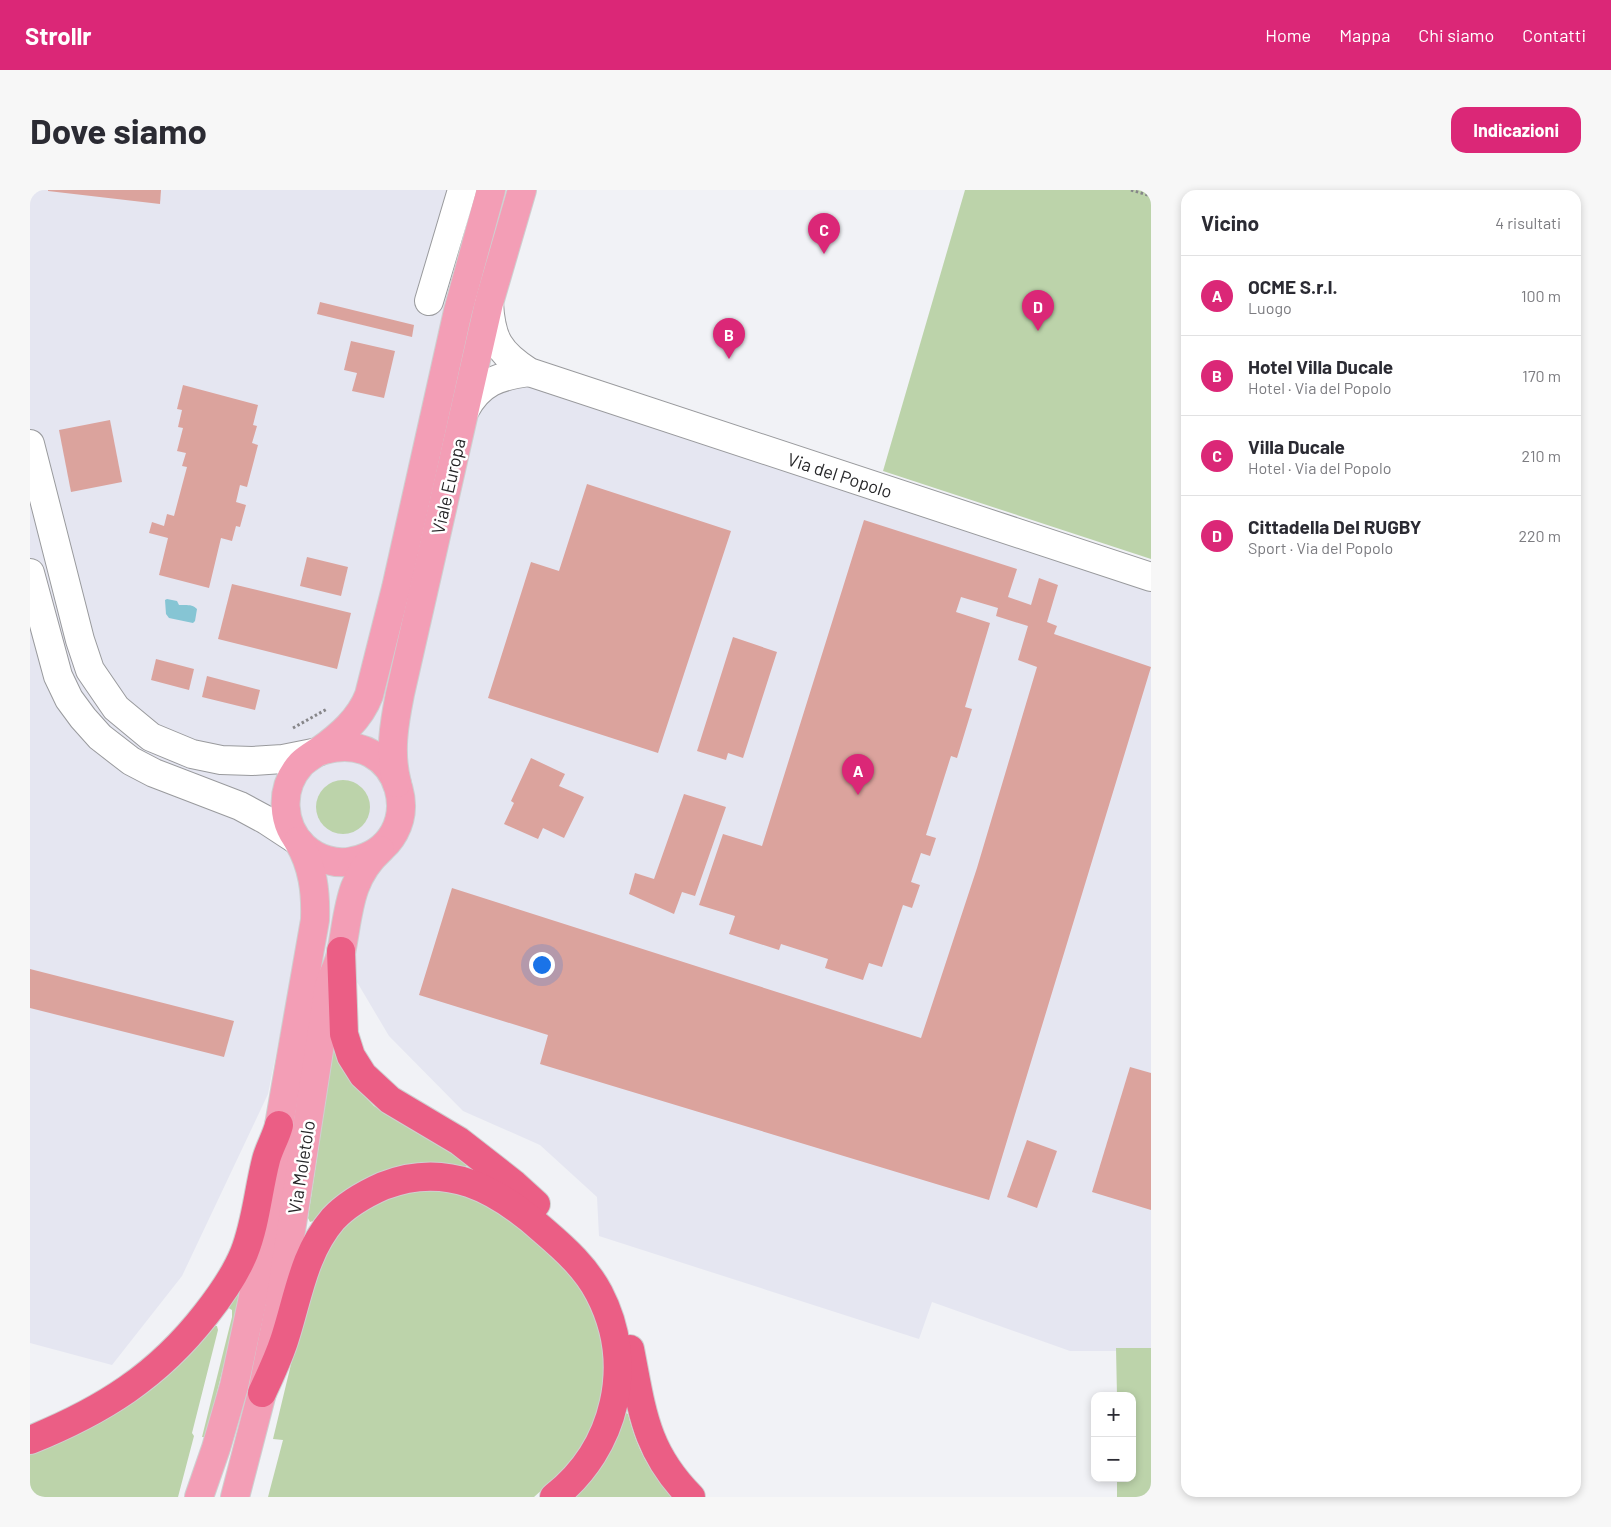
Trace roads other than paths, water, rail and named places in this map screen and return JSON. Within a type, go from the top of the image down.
[{"type":"highway","points":[[342,951],[344,984],[343,1023],[347,1045],[356,1066],[370,1084],[390,1100],[459,1141],[508,1179],[570,1235],[594,1261],[611,1287],[619,1306],[629,1341],[638,1397],[648,1433],[668,1470],[691,1497]]},
{"type":"highway","points":[[30,1440],[83,1418],[129,1390],[166,1360],[198,1325],[228,1283],[244,1252],[254,1219],[266,1159],[278,1125]]},
{"type":"highway","points":[[262,1393],[284,1340],[310,1255],[321,1235],[335,1218],[369,1192],[400,1180],[429,1176],[468,1182],[487,1189],[511,1203],[563,1248],[592,1282],[604,1303],[611,1325],[617,1354],[618,1376],[617,1391],[611,1414],[600,1441],[587,1462],[574,1478],[554,1497]]},
{"type":"main road","name":"Viale Europa","points":[[318,752],[337,738],[354,721],[366,702],[372,686],[458,311],[491,190]]},
{"type":"main road","name":"Viale Europa","points":[[398,784],[392,751],[395,719],[489,303],[522,190]]},
{"type":"main road","name":"Via Moletolo","points":[[199,1497],[219,1437],[243,1346],[277,1176],[279,1156],[278,1125],[315,920],[315,896],[308,860],[286,816],[285,806],[288,788],[291,779],[302,763],[318,752],[346,746],[365,751],[382,761],[388,768],[398,784],[402,803],[401,813],[395,831],[366,864],[354,886],[347,915],[342,951],[328,991],[288,1251],[262,1393],[235,1497]]},
{"type":"main road","name":"Via Moletolo","points":[[298,841],[313,854],[330,861],[339,862],[358,860],[376,852],[383,846]]},
{"type":"street","points":[[429,301],[462,190]]},
{"type":"street","name":"Via del Popolo","points":[[489,303],[490,322],[502,350],[529,372],[1151,577]]},
{"type":"street","points":[[465,410],[472,397],[480,388],[496,379],[529,372]]},
{"type":"street","points":[[30,444],[80,640],[90,670],[116,708],[151,737],[192,754],[221,760],[252,761],[284,759],[318,752]]},
{"type":"street","points":[[30,572],[58,676],[69,699],[100,737],[130,761],[154,773],[240,806],[298,841]]},
{"type":"water","points":[[165,600],[177,601],[179,605],[195,607],[197,609],[195,621],[193,623],[169,618],[166,614]]},
{"type":"place","name":"Villa Ducale","points":[[824,254]]},
{"type":"place","name":"Cittadella Del RUGBY","points":[[1038,331]]},
{"type":"place","name":"Hotel Villa Ducale","points":[[729,359]]},
{"type":"place","name":"OCME S.r.l.","points":[[858,795]]}]
